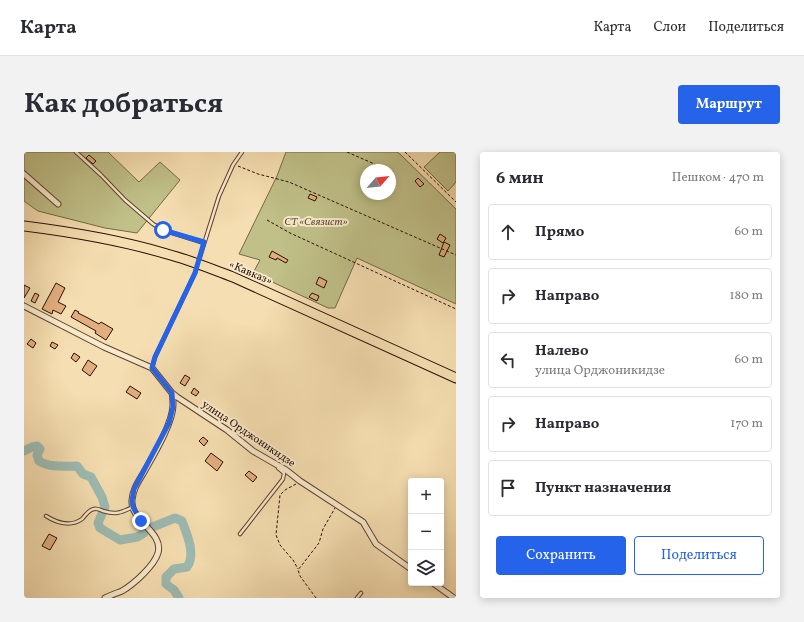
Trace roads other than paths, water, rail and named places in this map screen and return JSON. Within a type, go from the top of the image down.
[{"type":"highway","name":"«Кавказ»","points":[[24,226],[100,237],[168,254],[198,264],[233,277],[456,378]]},
{"type":"street","points":[[24,174],[58,204]]},
{"type":"street","name":"улица Орджоникидзе","points":[[24,306],[104,347],[152,368],[172,393],[227,430],[253,451],[286,470],[300,481],[363,522],[376,544],[408,567]]},
{"type":"street","points":[[105,598],[122,591],[131,585],[148,568],[158,553],[156,540],[141,521],[133,507],[132,501],[134,489],[169,423],[173,407],[172,393]]},
{"type":"street","points":[[437,586],[454,598]]},
{"type":"lane","points":[[76,152],[125,200],[153,224],[163,230],[204,242]]},
{"type":"lane","points":[[152,368],[155,357],[195,273],[219,196],[233,165],[242,152]]},
{"type":"lane","points":[[240,534],[283,479],[284,473],[274,463]]},
{"type":"lane","points":[[46,516],[54,521],[68,524],[76,522],[91,509],[98,509],[116,514],[133,507]]},
{"type":"lane","points":[[357,598],[361,593]]},
{"type":"waterway","points":[[24,451],[37,446],[40,449],[37,455],[39,461],[52,466],[77,466],[83,474],[91,477],[102,497],[105,507],[98,523],[100,528],[120,540],[137,537],[144,533]]},
{"type":"waterway","points":[[150,528],[175,518],[182,521],[190,544],[190,562],[187,567],[174,569],[166,577],[166,584],[174,590],[179,598]]},
{"type":"park label","name":"СТ «Связист»","points":[[316,221]]}]
